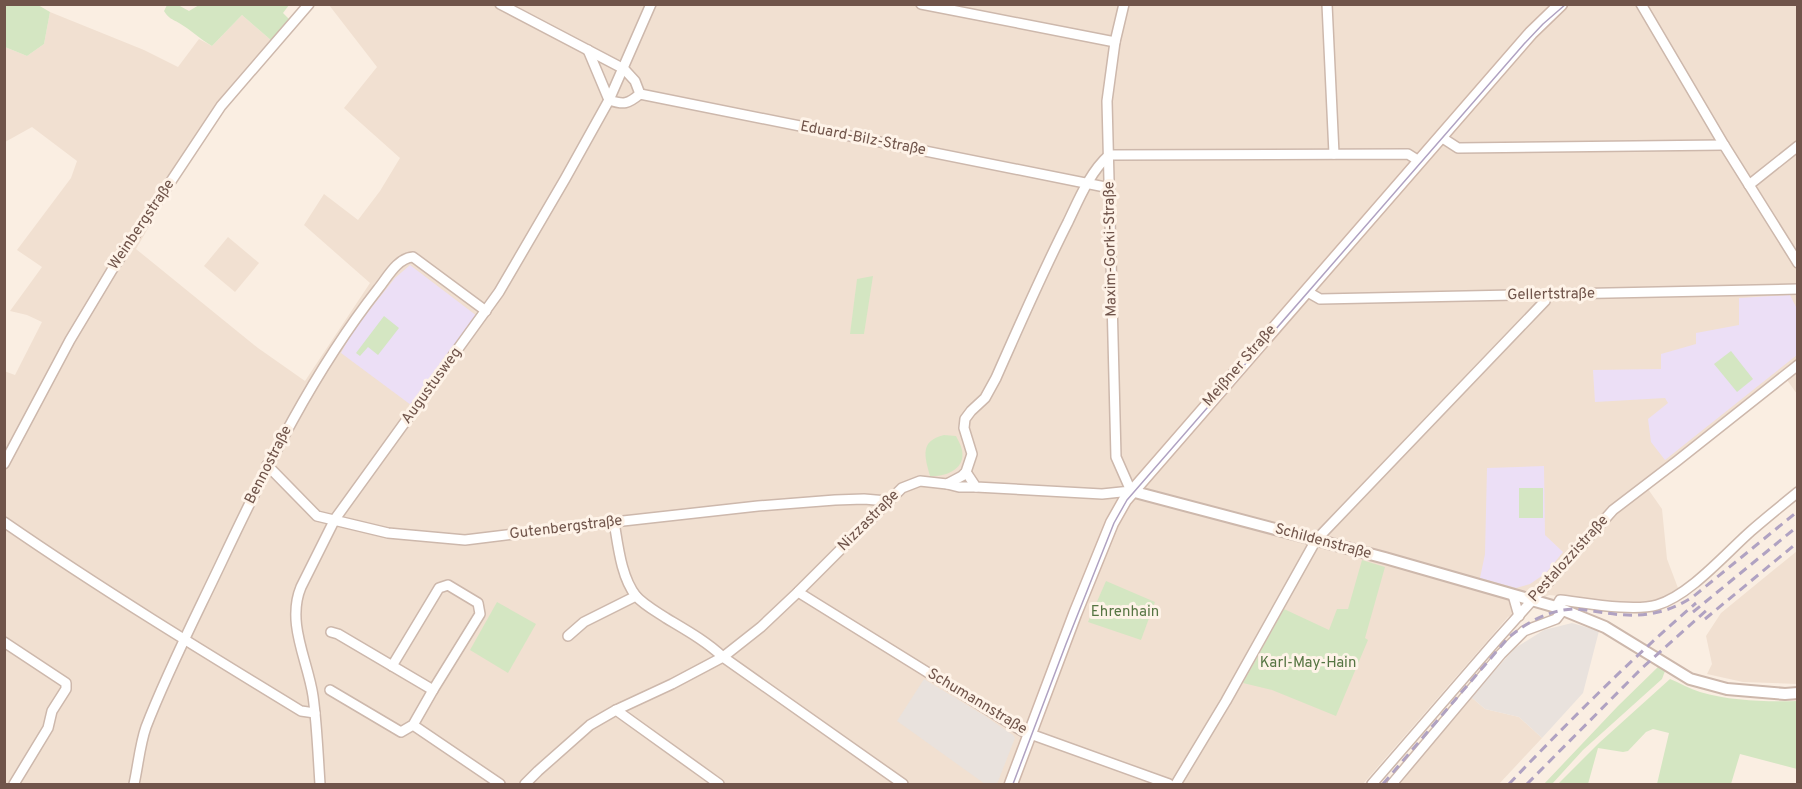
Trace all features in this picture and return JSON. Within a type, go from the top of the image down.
[{"type":"main road","name":"Meißner Straße","points":[[1011,784],[1075,614],[1118,509],[1131,491],[1419,161],[1532,33],[1562,4]]},
{"type":"street","name":"Weinbergstraße","points":[[4,464],[74,333],[119,260],[221,106],[309,4]]},
{"type":"street","points":[[500,4],[588,50],[624,69],[640,93],[632,101],[622,104],[609,100],[588,50]]},
{"type":"street","name":"Augustusweg","points":[[320,784],[313,695],[298,631],[296,606],[301,587],[335,519],[486,311],[609,100],[651,4]]},
{"type":"street","points":[[921,4],[1115,42]]},
{"type":"street","name":"Maxim-Gorki-Straße","points":[[1124,4],[1115,42],[1107,101],[1116,458],[1131,491]]},
{"type":"street","points":[[1327,4],[1334,153]]},
{"type":"street","points":[[1641,4],[1797,263]]},
{"type":"street","name":"Eduard-Bilz-Straße","points":[[640,93],[1110,188]]},
{"type":"street","points":[[1441,137],[1458,148],[1724,145]]},
{"type":"street","points":[[1749,185],[1797,146]]},
{"type":"street","points":[[947,484],[966,472],[972,454],[965,436],[966,419],[985,398],[996,378],[1051,254],[1087,184],[1108,154],[1408,154],[1419,161]]},
{"type":"street","name":"Bennostraße","points":[[134,784],[145,729],[184,640],[267,465],[340,340],[402,259],[413,257],[486,311]]},
{"type":"street","name":"Gellertstraße","points":[[1306,291],[1320,299],[1797,289]]},
{"type":"street","points":[[1176,784],[1316,540],[1545,302],[1547,295]]},
{"type":"street","name":"Pestalozzistraße","points":[[1372,784],[1613,510],[1797,365]]},
{"type":"street","name":"Gutenbergstraße","points":[[267,465],[317,516],[388,533],[465,540],[614,522],[835,500],[887,501]]},
{"type":"street","points":[[966,472],[976,487]]},
{"type":"street","name":"Nizzastraße","points":[[525,784],[590,725],[723,657],[761,627],[902,488],[920,481],[947,484]]},
{"type":"street","points":[[947,484],[959,487],[1102,494],[1131,491]]},
{"type":"street","name":"Schildenstraße","points":[[1131,491],[1316,540],[1559,609],[1605,627],[1690,680],[1742,691],[1797,693]]},
{"type":"street","points":[[1392,784],[1501,654],[1524,631],[1556,619],[1560,600],[1618,607],[1656,606],[1675,597],[1690,586],[1797,492]]},
{"type":"street","points":[[4,522],[184,640],[301,711],[315,713]]},
{"type":"street","points":[[614,522],[624,571],[636,596],[654,610],[712,646],[723,657],[903,784]]},
{"type":"street","points":[[330,690],[401,732],[413,724],[480,614],[478,603],[448,585],[439,588],[392,666]]},
{"type":"street","name":"Schumannstraße","points":[[798,592],[1022,731],[1169,784]]},
{"type":"street","points":[[1513,595],[1519,616]]},
{"type":"street","points":[[568,636],[584,622],[636,596]]},
{"type":"street","points":[[331,632],[433,690]]},
{"type":"street","points":[[4,642],[66,683],[66,689],[52,711],[48,728],[13,784],[4,779]]},
{"type":"street","points":[[616,710],[719,784]]},
{"type":"street","points":[[413,724],[500,784]]},
{"type":"shaded area","points":[[329,5],[1797,5],[1797,394],[1787,380],[1648,489],[1662,509],[1667,559],[1678,588],[1656,602],[1621,602],[1549,595],[1508,617],[1363,784],[5,784],[4,371],[15,375],[42,322],[10,311],[42,267],[17,250],[71,178],[77,161],[32,127],[5,142],[5,47],[27,56],[44,44],[50,12],[144,50],[178,67],[199,39],[212,46],[242,15],[272,41],[223,99],[136,249],[258,348],[305,381],[370,283],[304,225],[324,194],[358,220],[380,191],[400,158],[344,108],[377,67]]},
{"type":"shaded area","points":[[228,237],[259,263],[235,292],[204,266]]},
{"type":"shaded area","points":[[410,265],[477,316],[411,405],[341,353],[352,332],[395,278]]},
{"type":"shaded area","points":[[1790,295],[1797,309],[1797,355],[1665,460],[1651,442],[1648,419],[1668,403],[1665,398],[1595,402],[1593,370],[1661,369],[1661,354],[1696,344],[1696,333],[1739,325],[1739,298]]},
{"type":"shaded area","points":[[1544,466],[1545,535],[1563,552],[1546,573],[1530,584],[1516,588],[1480,578],[1485,554],[1487,468]]},
{"type":"shaded area","points":[[1797,551],[1797,684],[1743,682],[1707,674],[1712,664],[1706,636],[1721,613]]},
{"type":"shaded area","points":[[1572,623],[1599,631],[1583,693],[1542,738],[1519,717],[1485,709],[1471,697],[1515,648],[1544,630]]},
{"type":"shaded area","points":[[924,679],[1013,735],[1015,738],[997,784],[985,784],[897,721]]},
{"type":"shaded area","points":[[1471,697],[1485,709],[1519,717],[1542,738],[1499,784],[1396,784]]},
{"type":"green space","points":[[5,4],[38,5],[50,12],[44,44],[27,56],[5,47]]},
{"type":"green space","points":[[167,5],[178,5],[189,11],[199,5],[289,5],[283,13],[289,19],[272,41],[242,15],[212,46],[169,17],[164,11]]},
{"type":"green space","points":[[873,276],[864,334],[850,334],[857,279]]},
{"type":"green space","points":[[384,316],[399,328],[378,355],[368,347],[360,356],[356,353]]},
{"type":"green space","points":[[1731,351],[1753,379],[1737,392],[1714,364]]},
{"type":"green space","points":[[944,435],[956,436],[962,450],[961,462],[958,467],[948,473],[930,476],[926,456],[927,446],[931,441]]},
{"type":"green space","points":[[1519,488],[1543,488],[1543,518],[1519,518]]},
{"type":"green space","name":"Karl-May-Hain","points":[[1362,560],[1385,567],[1365,638],[1368,640],[1336,716],[1272,690],[1243,683],[1284,609],[1329,630],[1337,609],[1348,609]]},
{"type":"green space","name":"Ehrenhain","points":[[1106,581],[1155,602],[1141,640],[1088,622]]},
{"type":"green space","points":[[497,602],[536,624],[508,673],[470,650]]},
{"type":"green space","points":[[1659,666],[1665,671],[1662,679],[1583,750],[1552,784],[1544,784],[1618,706]]},
{"type":"green space","points":[[1670,679],[1696,691],[1712,695],[1761,701],[1797,701],[1797,769],[1740,754],[1731,784],[1657,784],[1669,733],[1653,729],[1646,732],[1628,751],[1598,748],[1588,784],[1558,784],[1599,743]]},
{"type":"tram line","points":[[1013,784],[1114,523],[1127,500],[1524,44],[1566,4]]},
{"type":"railway","points":[[1383,784],[1508,638],[1523,627],[1547,614],[1565,610],[1578,609],[1641,615],[1673,607],[1694,596],[1798,511]]},
{"type":"railway","points":[[1693,612],[1798,526]]},
{"type":"railway","points":[[1705,619],[1798,542]]},
{"type":"railway","points":[[1509,784],[1600,691],[1696,603]]},
{"type":"railway","points":[[1527,784],[1641,669],[1708,609]]}]
